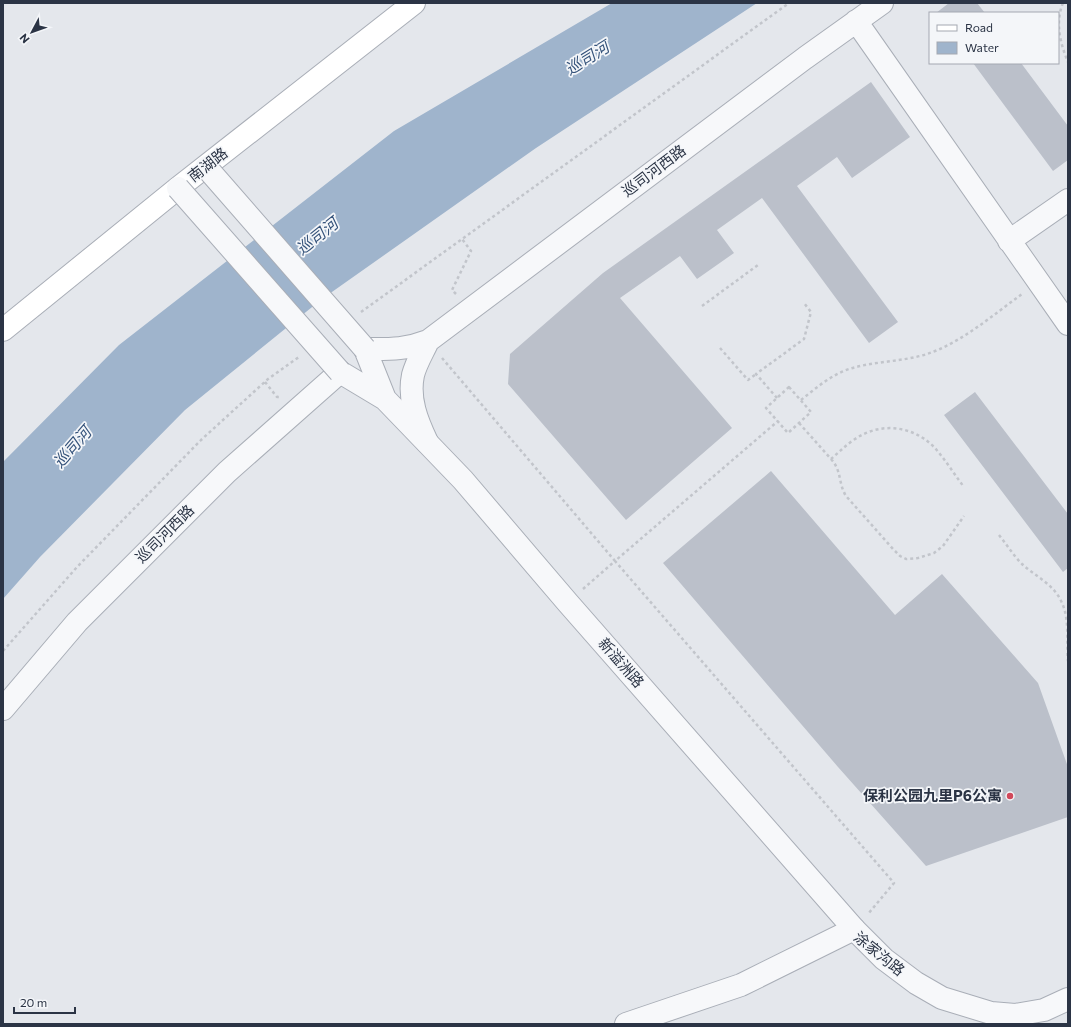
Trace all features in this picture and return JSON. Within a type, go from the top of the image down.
[{"type":"main road","name":"南湖路","points":[[3,330],[178,188],[414,3]]},
{"type":"street","name":"巡司河西路","points":[[428,341],[805,58],[882,3]]},
{"type":"street","points":[[856,21],[1068,324]]},
{"type":"street","points":[[206,167],[365,349],[385,399]]},
{"type":"street","points":[[178,188],[340,372],[385,399]]},
{"type":"street","points":[[1009,241],[1068,200]]},
{"type":"street","points":[[365,349],[395,350],[413,347],[428,341]]},
{"type":"street","points":[[428,341],[413,375],[412,396],[416,418],[428,444]]},
{"type":"street","name":"巡司河西路","points":[[3,709],[77,622],[227,472],[340,372]]},
{"type":"street","name":"新溢洲路","points":[[385,399],[463,480],[568,603],[854,929]]},
{"type":"street","name":"涂家沟路","points":[[626,1024],[741,985],[854,929],[884,958],[911,979],[942,998],[948,1000],[991,1013],[1015,1014],[1044,1010],[1068,999]]},
{"type":"path","points":[[359,314],[789,3]]},
{"type":"path","points":[[1059,19],[1063,3]]},
{"type":"path","points":[[1059,29],[1061,42],[1068,62]]},
{"type":"path","points":[[462,239],[471,251],[452,290],[468,311]]},
{"type":"path","points":[[702,306],[758,265]]},
{"type":"path","points":[[801,400],[827,380],[850,369],[913,357],[942,348],[983,322],[1038,282]]},
{"type":"path","points":[[720,348],[748,380],[804,339],[811,312],[804,303]]},
{"type":"path","points":[[428,341],[615,561],[894,883],[854,929]]},
{"type":"path","points":[[3,651],[77,567],[201,440],[268,379],[301,356]]},
{"type":"path","points":[[756,374],[777,398]]},
{"type":"path","points":[[790,387],[812,412],[788,433],[766,408],[777,398],[790,387]]},
{"type":"path","points":[[568,603],[778,422]]},
{"type":"path","points":[[800,423],[838,468],[842,487],[846,496],[892,549],[900,556],[906,559],[926,556],[939,550],[964,516]]},
{"type":"path","points":[[831,459],[855,439],[870,431],[887,427],[905,430],[920,436],[933,447],[964,487]]},
{"type":"path","points":[[999,535],[1021,563],[1051,588],[1057,594],[1062,603],[1066,616],[1068,661]]},
{"type":"water","name":"巡司河","points":[[612,3],[757,3],[536,148],[322,299],[185,410],[40,557],[3,599],[3,462],[119,345],[394,131]]},
{"type":"building","points":[[949,3],[977,3],[984,12],[937,12]]},
{"type":"building","points":[[974,64],[1022,64],[1068,126],[1068,160],[1053,171]]},
{"type":"building","points":[[871,82],[910,137],[852,178],[837,157],[797,186],[898,322],[869,343],[762,198],[717,230],[734,253],[697,279],[680,256],[620,298],[732,428],[626,520],[508,384],[510,354],[603,273]]},
{"type":"building","points":[[975,392],[1068,514],[1068,568],[1063,572],[944,415]]},
{"type":"building","points":[[771,471],[895,615],[942,574],[1038,683],[1068,767],[1068,817],[926,866],[838,767],[663,563]]},
{"type":"place","name":"保利公园九里P6公寓","points":[[1010,796]]}]
